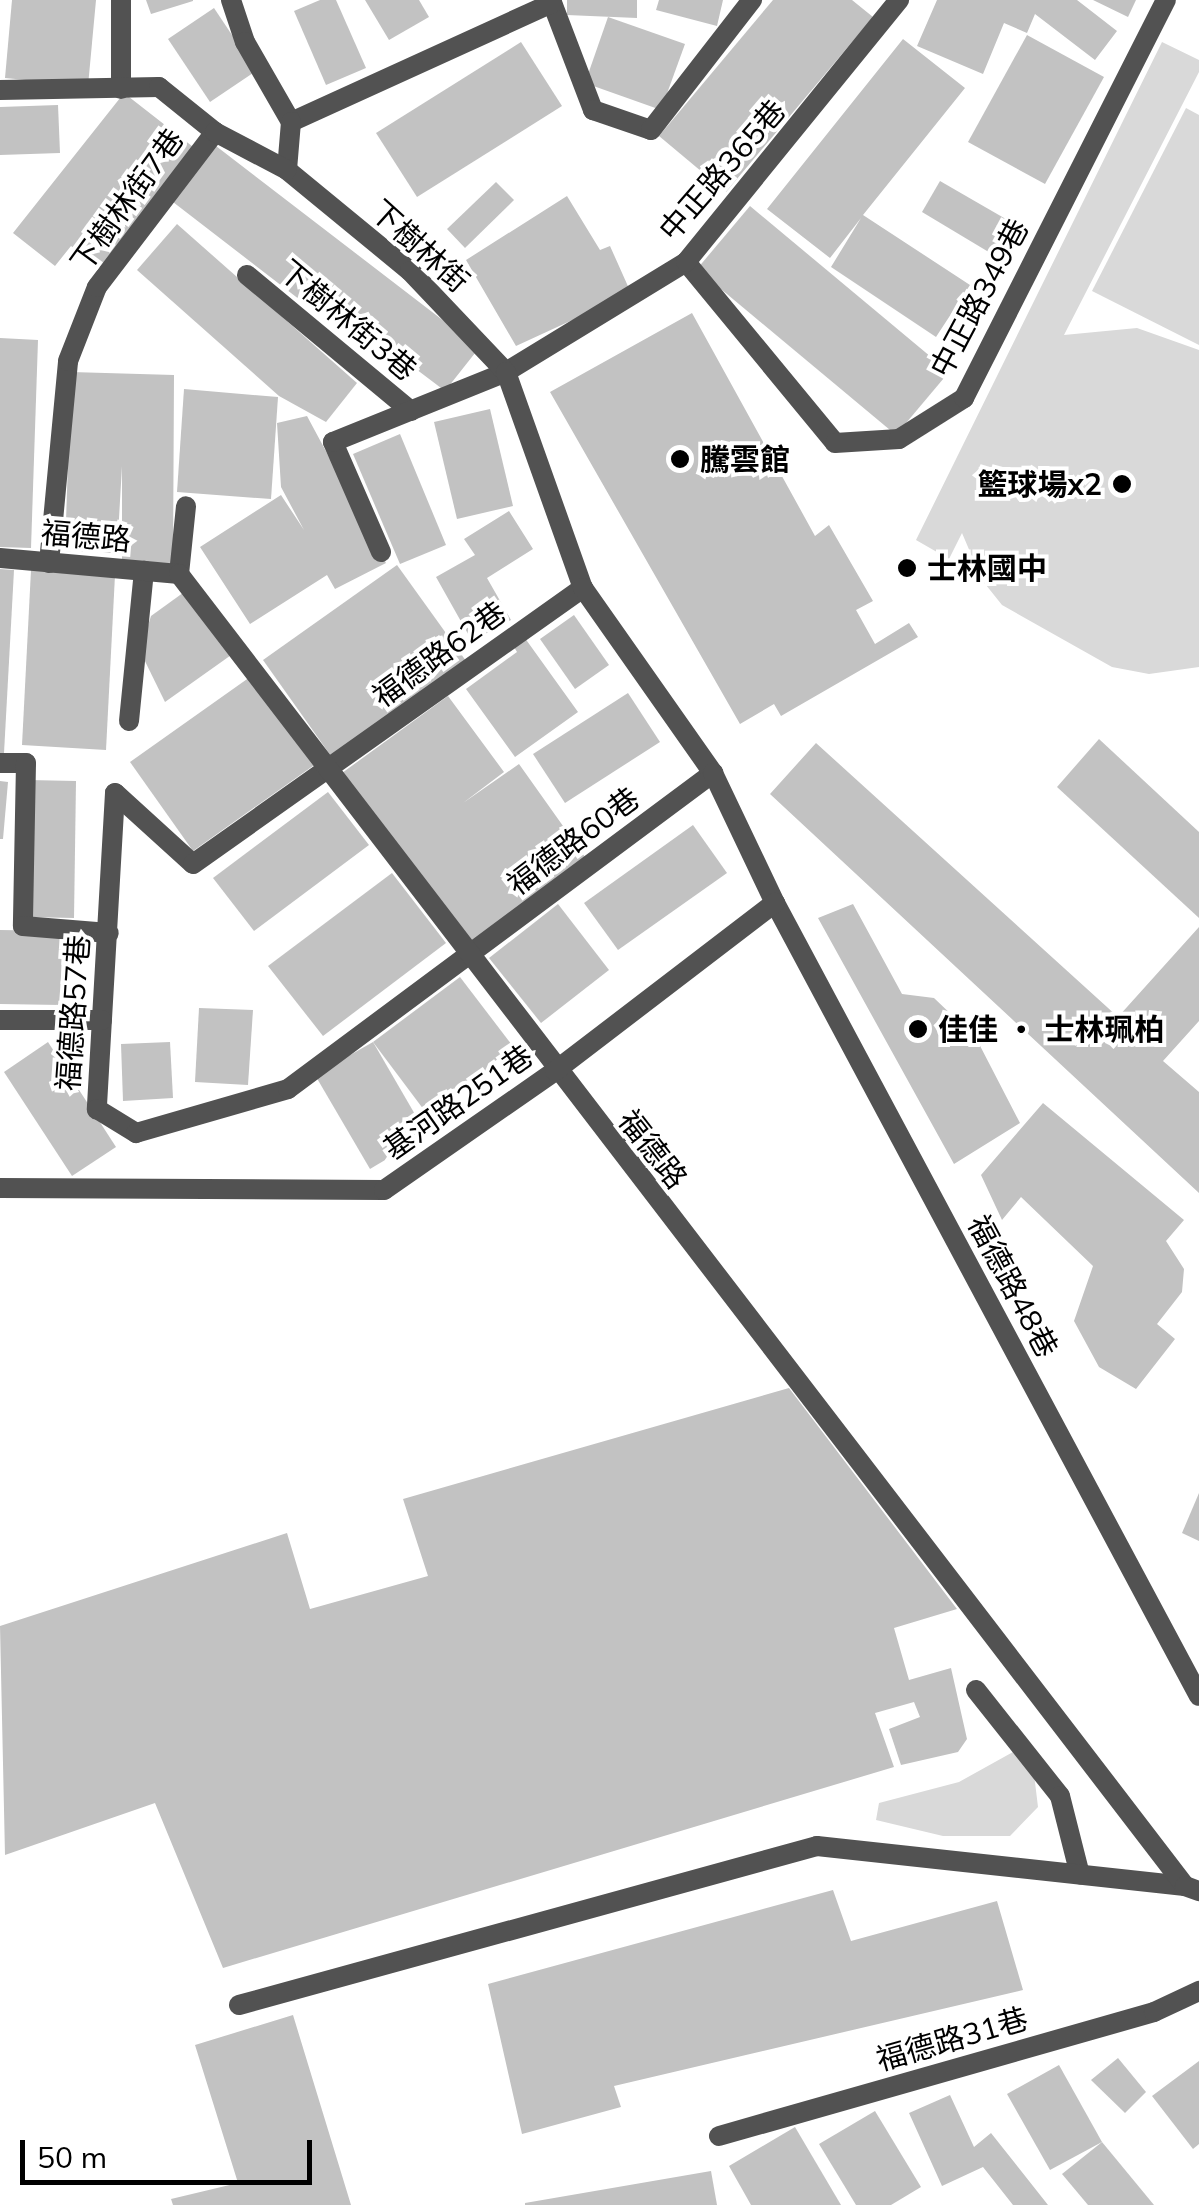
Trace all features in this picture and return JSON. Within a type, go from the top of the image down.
[{"type":"street","points":[[121,0],[121,88]]},
{"type":"street","points":[[231,0],[245,42],[291,122],[287,170]]},
{"type":"street","points":[[291,122],[552,1],[592,110],[651,130],[752,0]]},
{"type":"street","name":"中正路365巷","points":[[381,552],[333,442],[506,372],[686,262],[899,0]]},
{"type":"street","name":"中正路349巷","points":[[686,262],[836,443],[899,439],[964,398],[1166,0]]},
{"type":"street","name":"下樹林街","points":[[0,90],[160,87],[215,132],[287,170],[410,270],[506,372]]},
{"type":"street","name":"下樹林街7巷","points":[[49,563],[68,361],[97,287],[215,132]]},
{"type":"street","name":"下樹林街3巷","points":[[247,275],[411,411]]},
{"type":"street","points":[[506,372],[583,588],[713,774],[775,903]]},
{"type":"street","points":[[179,574],[186,506]]},
{"type":"street","name":"福德路","points":[[0,558],[179,574],[330,769],[555,1072],[1192,1889]]},
{"type":"street","points":[[129,721],[144,570]]},
{"type":"street","name":"福德路62巷","points":[[115,792],[193,864],[583,588]]},
{"type":"street","points":[[0,763],[26,763],[22,926],[109,933]]},
{"type":"street","name":"福德路60巷","points":[[469,957],[713,774]]},
{"type":"street","name":"福德路57巷","points":[[115,792],[96,1109],[136,1133],[288,1089],[469,957]]},
{"type":"street","name":"基河路251巷","points":[[0,1188],[384,1190],[555,1072],[775,903]]},
{"type":"street","name":"福德路48巷","points":[[775,903],[1199,1696]]},
{"type":"street","points":[[0,1020],[102,1020]]},
{"type":"street","points":[[976,1690],[1060,1796],[1080,1875]]},
{"type":"street","points":[[238,2005],[817,1846],[1192,1889]]},
{"type":"street","name":"福德路31巷","points":[[719,2136],[1154,2012],[1199,1992]]},
{"type":"shaded area","points":[[1162,42],[1199,60],[1199,72],[1064,335],[1137,328],[1199,350],[1199,667],[1149,674],[1112,667],[1002,605],[982,580],[962,533],[949,559],[916,540]]},
{"type":"shaded area","points":[[1186,108],[1199,115],[1199,345],[1092,291]]},
{"type":"shaded area","points":[[1013,1752],[1034,1774],[1038,1807],[1010,1836],[943,1836],[876,1820],[879,1803],[959,1782]]},
{"type":"building","points":[[12,0],[96,0],[88,86],[5,78]]},
{"type":"building","points":[[146,0],[193,0],[193,1],[151,14]]},
{"type":"building","points":[[320,0],[336,0],[366,68],[326,85],[294,11]]},
{"type":"building","points":[[365,0],[419,0],[429,17],[389,40]]},
{"type":"building","points":[[567,0],[637,0],[637,18],[567,15]]},
{"type":"building","points":[[659,0],[723,0],[717,26],[656,10]]},
{"type":"building","points":[[773,0],[852,0],[873,17],[726,192],[659,136]]},
{"type":"building","points":[[937,0],[1077,0],[1117,31],[1095,60],[1035,14],[1027,33],[1004,23],[983,74],[917,46]]},
{"type":"building","points":[[1093,0],[1136,0],[1128,17]]},
{"type":"building","points":[[214,8],[256,71],[210,102],[168,39]]},
{"type":"building","points":[[608,17],[685,44],[661,110],[585,83]]},
{"type":"building","points":[[1027,35],[1104,77],[1045,184],[968,142]]},
{"type":"building","points":[[903,39],[965,88],[863,215],[970,285],[936,337],[831,267],[861,218],[830,258],[767,209]]},
{"type":"building","points":[[521,42],[562,106],[417,197],[376,133]]},
{"type":"building","points":[[124,93],[197,150],[103,270],[71,246],[55,266],[13,233]]},
{"type":"building","points":[[58,105],[60,153],[0,155],[0,107]]},
{"type":"building","points":[[216,146],[479,348],[445,391],[313,291],[304,303],[173,202]]},
{"type":"building","points":[[940,181],[1011,222],[992,254],[922,212]]},
{"type":"building","points":[[496,182],[514,200],[465,248],[447,229]]},
{"type":"building","points":[[567,196],[600,250],[610,246],[631,293],[516,346],[466,260]]},
{"type":"building","points":[[750,206],[949,372],[896,435],[697,269]]},
{"type":"building","points":[[177,224],[357,383],[326,422],[279,396],[137,270]]},
{"type":"building","name":"騰雲館","points":[[692,313],[815,536],[829,525],[873,601],[856,610],[875,644],[909,623],[918,637],[781,716],[774,704],[740,724],[550,392]]},
{"type":"building","points":[[0,338],[38,340],[31,548],[0,547]]},
{"type":"building","points":[[71,372],[174,375],[173,563],[122,562],[122,466],[117,553],[65,551]]},
{"type":"building","points":[[184,389],[278,397],[271,499],[177,492]]},
{"type":"building","points":[[490,409],[513,506],[457,519],[434,422]]},
{"type":"building","points":[[307,416],[386,563],[335,589],[327,575],[250,624],[200,547],[281,495],[304,530],[281,487],[277,423]]},
{"type":"building","points":[[400,434],[446,545],[400,564],[353,454]]},
{"type":"building","points":[[509,511],[533,549],[487,578],[511,620],[472,641],[436,577],[475,555],[464,539]]},
{"type":"building","points":[[397,565],[466,661],[331,756],[263,660]]},
{"type":"building","points":[[0,569],[14,570],[4,753],[0,753]]},
{"type":"building","points":[[31,570],[115,575],[106,750],[22,745]]},
{"type":"building","points":[[187,590],[234,653],[165,702],[140,651],[151,616]]},
{"type":"building","points":[[574,615],[609,665],[575,689],[540,639]]},
{"type":"building","points":[[522,634],[578,712],[515,757],[466,689],[517,652],[511,642]]},
{"type":"building","points":[[257,672],[320,761],[193,851],[130,762]]},
{"type":"building","points":[[628,693],[660,742],[565,803],[533,754]]},
{"type":"building","points":[[448,696],[504,772],[463,803],[519,764],[590,864],[467,949],[342,773]]},
{"type":"building","points":[[1099,739],[1199,832],[1199,918],[1057,787]]},
{"type":"building","points":[[816,743],[1118,1017],[1199,927],[1199,1021],[1163,1061],[1199,1092],[1199,1193],[770,794]]},
{"type":"building","points":[[28,780],[76,781],[74,918],[26,917]]},
{"type":"building","points":[[0,781],[8,782],[3,839],[0,839]]},
{"type":"building","points":[[328,792],[369,845],[254,931],[213,878]]},
{"type":"building","points":[[693,825],[727,873],[618,950],[584,903]]},
{"type":"building","points":[[392,873],[446,943],[323,1036],[268,966]]},
{"type":"building","points":[[558,904],[609,970],[541,1023],[489,958]]},
{"type":"building","points":[[853,904],[902,994],[934,998],[976,1038],[1020,1123],[954,1164],[818,918]]},
{"type":"building","points":[[0,930],[62,931],[61,1005],[0,1004]]},
{"type":"building","points":[[460,977],[515,1049],[427,1114],[373,1042]]},
{"type":"building","points":[[199,1008],[253,1010],[248,1085],[195,1082]]},
{"type":"building","points":[[48,1042],[116,1147],[72,1176],[4,1072]]},
{"type":"building","points":[[170,1042],[173,1098],[123,1101],[121,1044]]},
{"type":"building","points":[[373,1042],[427,1135],[370,1169],[315,1075]]},
{"type":"building","points":[[1043,1103],[1184,1220],[1166,1241],[1184,1269],[1182,1292],[1157,1324],[1175,1339],[1136,1389],[1099,1367],[1074,1321],[1093,1266],[1021,1197],[1002,1220],[981,1175]]},
{"type":"building","points":[[789,1388],[957,1609],[894,1628],[909,1680],[951,1668],[967,1739],[958,1752],[901,1765],[889,1729],[920,1717],[914,1702],[875,1713],[894,1767],[223,1968],[155,1803],[5,1855],[0,1626],[287,1533],[310,1609],[428,1576],[403,1499]]},
{"type":"building","points":[[1199,1493],[1199,1541],[1182,1533]]},
{"type":"building","points":[[833,1890],[851,1941],[997,1901],[1023,1990],[614,2086],[621,2107],[522,2134],[488,1984]]},
{"type":"building","points":[[293,2015],[351,2205],[173,2205],[171,2199],[238,2183],[195,2045]]},
{"type":"building","points":[[1118,2058],[1146,2092],[1125,2113],[1091,2080]]},
{"type":"building","points":[[1199,2061],[1199,2144],[1193,2149],[1152,2096]]},
{"type":"building","points":[[1059,2065],[1102,2142],[1050,2170],[1007,2094]]},
{"type":"building","points":[[950,2095],[974,2147],[991,2133],[1048,2205],[1013,2205],[983,2167],[942,2186],[909,2113]]},
{"type":"building","points":[[875,2111],[921,2187],[891,2205],[856,2205],[819,2144]]},
{"type":"building","points":[[795,2127],[841,2205],[751,2205],[729,2166]]},
{"type":"building","points":[[1102,2142],[1154,2205],[1088,2205],[1062,2174]]},
{"type":"building","points":[[711,2171],[717,2205],[525,2205],[525,2203]]},
{"type":"place","name":"騰雲館","points":[[680,459]]},
{"type":"place","name":"籃球場x2","points":[[1122,484]]},
{"type":"place","name":"士林國中","points":[[907,568]]},
{"type":"place","name":"佳佳 ‧ 士林珮柏","points":[[918,1029]]}]
